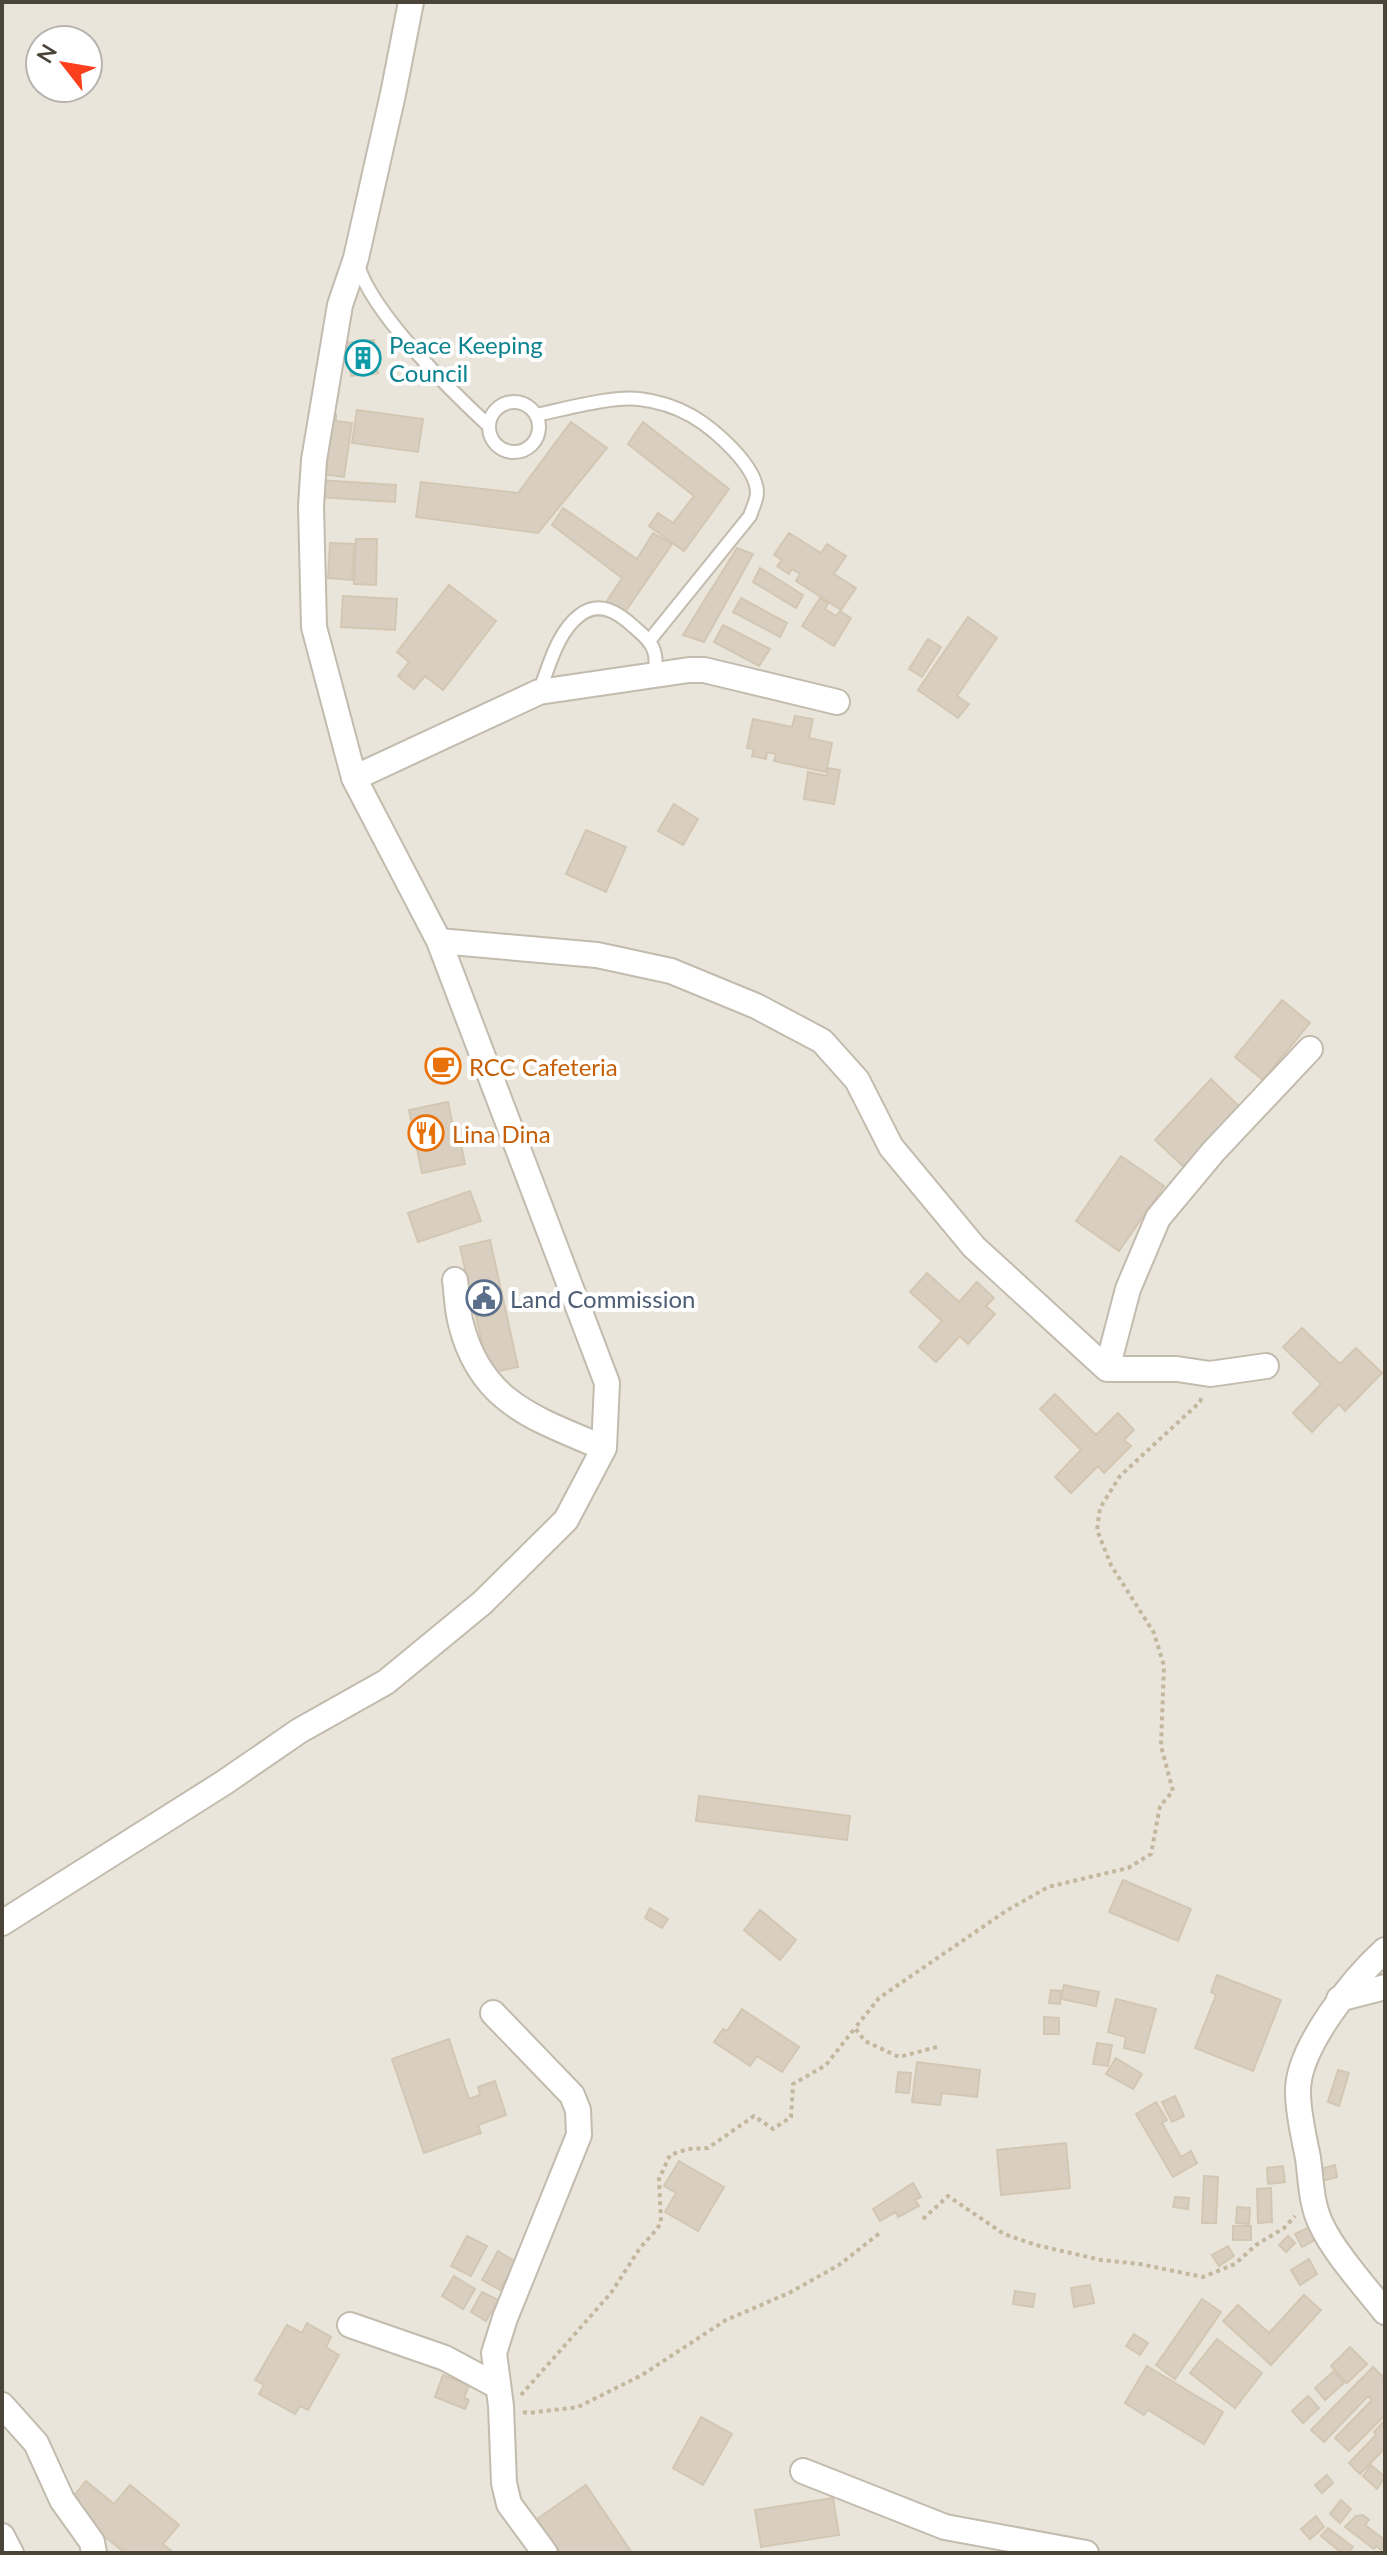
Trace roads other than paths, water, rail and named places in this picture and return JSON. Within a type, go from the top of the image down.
[{"type":"street","points":[[2,1923],[225,1782],[299,1731],[386,1682],[482,1603],[566,1520],[604,1448],[607,1383],[439,941],[354,778],[314,627],[311,506],[314,460],[340,305],[356,258],[411,2]]},
{"type":"street","points":[[354,778],[539,692],[704,670],[837,702]]},
{"type":"street","points":[[439,941],[597,955],[671,971],[756,1006],[822,1041],[857,1080],[891,1147],[974,1247],[1107,1369],[1177,1369],[1210,1374],[1266,1366]]},
{"type":"street","points":[[1107,1369],[1128,1289],[1158,1218],[1213,1152],[1310,1049]]},
{"type":"street","points":[[455,1280],[461,1324],[478,1369],[503,1399],[604,1448]]},
{"type":"street","points":[[1385,1950],[1361,1971],[1339,1999],[1301,2068],[1298,2092],[1313,2197],[1321,2223],[1385,2312]]},
{"type":"street","points":[[1339,1999],[1385,1987]]},
{"type":"street","points":[[493,2013],[572,2095],[578,2110],[579,2135],[494,2353],[504,2483],[509,2504],[545,2553]]},
{"type":"street","points":[[350,2325],[445,2358],[499,2396]]},
{"type":"street","points":[[2,2405],[36,2443],[62,2500],[92,2542],[94,2553]]},
{"type":"street","points":[[803,2471],[945,2527],[1086,2553]]},
{"type":"street","points":[[2,2536],[11,2553]]},
{"type":"lane","points":[[356,258],[362,279],[405,338],[460,400],[489,426]]},
{"type":"lane","points":[[536,415],[578,405],[636,399],[666,405],[693,416],[746,461],[757,494],[750,516],[649,641]]},
{"type":"lane","points":[[515,402],[528,406],[536,415],[539,428],[535,441],[525,449],[513,452],[500,448],[492,439],[489,426],[493,414],[502,404],[515,402]]},
{"type":"lane","points":[[539,692],[568,627],[580,615],[593,609],[607,608],[615,612],[649,641],[655,652],[655,676]]},
{"type":"place","name":"Peace Keeping Council","points":[[363,358]]},
{"type":"place","name":"RCC Cafeteria","points":[[443,1066]]},
{"type":"place","name":"Lina Dina","points":[[426,1133]]},
{"type":"place","name":"Land Commission","points":[[484,1298]]}]
